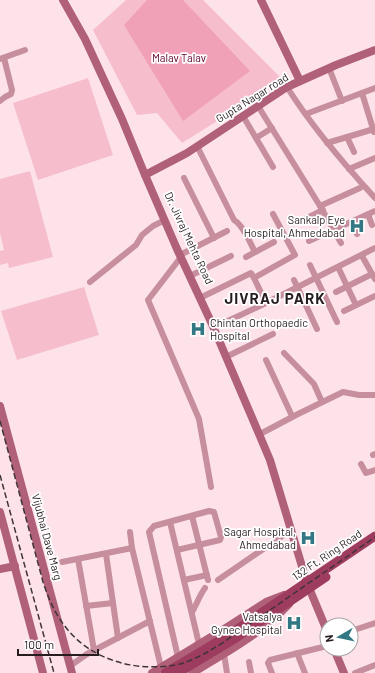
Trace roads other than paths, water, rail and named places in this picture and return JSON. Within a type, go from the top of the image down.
[{"type":"main road","points":[[63,0],[85,39],[119,112],[147,175],[164,220],[183,255],[270,460],[291,530],[322,617]]},
{"type":"main road","name":"Dr. Jivraj Mehta Road","points":[[68,0],[88,37],[122,110],[147,175],[183,255],[204,296],[272,457],[310,585]]},
{"type":"main road","points":[[261,0],[300,82]]},
{"type":"main road","name":"Gupta Nagar road","points":[[147,175],[197,146],[287,87],[329,68],[374,52]]},
{"type":"main road","name":"Vijubhai Dave Marg","points":[[0,406],[71,670]]},
{"type":"main road","points":[[0,512],[43,673]]},
{"type":"main road","name":"132 Ft. Ring Road","points":[[310,585],[375,536]]},
{"type":"main road","name":"132 Ft. Ring Road","points":[[273,609],[375,544]]},
{"type":"main road","points":[[0,569],[15,566]]},
{"type":"main road","points":[[310,585],[324,617]]},
{"type":"main road","points":[[163,670],[178,657],[266,602],[294,595]]},
{"type":"main road","points":[[192,673],[201,670],[277,617],[294,595]]},
{"type":"main road","points":[[152,673],[163,670],[273,609]]},
{"type":"main road","points":[[178,673],[233,640],[273,609]]},
{"type":"main road","points":[[337,657],[344,673]]},
{"type":"main road","points":[[341,657],[347,673]]},
{"type":"street","points":[[0,101],[11,94],[12,90],[2,58],[25,50]]},
{"type":"street","points":[[329,68],[342,100]]},
{"type":"street","points":[[287,87],[327,143],[375,198]]},
{"type":"street","points":[[306,114],[375,88]]},
{"type":"street","points":[[327,143],[374,131],[362,93]]},
{"type":"street","points":[[258,106],[341,243]]},
{"type":"street","points":[[243,116],[273,167]]},
{"type":"street","points":[[256,138],[272,128]]},
{"type":"street","points":[[347,137],[354,152]]},
{"type":"street","points":[[197,146],[234,220],[242,229],[255,252]]},
{"type":"street","points":[[349,169],[375,158]]},
{"type":"street","points":[[184,178],[214,238]]},
{"type":"street","points":[[307,218],[321,208],[360,188]]},
{"type":"street","points":[[309,241],[334,231],[375,211]]},
{"type":"street","points":[[254,278],[295,254],[273,214]]},
{"type":"street","points":[[368,214],[372,225]]},
{"type":"street","points":[[90,282],[136,246],[142,235],[153,226],[164,220]]},
{"type":"street","points":[[351,222],[357,234]]},
{"type":"street","points":[[211,487],[199,419],[148,300],[183,255],[227,231]]},
{"type":"street","points":[[246,257],[274,242]]},
{"type":"street","points":[[217,326],[338,268],[375,248]]},
{"type":"street","points":[[194,274],[231,256]]},
{"type":"street","points":[[336,292],[347,286],[374,276],[362,256]]},
{"type":"street","points":[[310,265],[337,322]]},
{"type":"street","points":[[338,268],[356,305]]},
{"type":"street","points":[[204,296],[250,273],[266,303]]},
{"type":"street","points":[[294,280],[317,329]]},
{"type":"street","points":[[344,311],[375,296]]},
{"type":"street","points":[[230,356],[273,334]]},
{"type":"street","points":[[284,353],[314,384],[322,402]]},
{"type":"street","points":[[266,360],[292,416]]},
{"type":"street","points":[[262,433],[292,416],[342,392],[359,395],[375,395]]},
{"type":"street","points":[[361,464],[366,473],[375,470]]},
{"type":"street","points":[[177,550],[220,540],[221,537],[214,512],[209,511],[154,526],[151,529],[149,536],[178,657]]},
{"type":"street","points":[[184,580],[208,578],[192,516]]},
{"type":"street","points":[[170,522],[199,644]]},
{"type":"street","points":[[218,580],[291,530]]},
{"type":"street","points":[[130,532],[132,548],[163,670]]},
{"type":"street","points":[[62,562],[132,548]]},
{"type":"street","points":[[106,554],[118,638]]},
{"type":"street","points":[[78,559],[94,650]]},
{"type":"street","points":[[192,612],[199,596],[205,588]]},
{"type":"street","points":[[86,606],[113,602]]},
{"type":"street","points":[[71,670],[94,650],[150,621]]},
{"type":"street","points":[[359,628],[375,623]]},
{"type":"street","points":[[272,673],[268,663],[269,661],[319,648]]},
{"type":"street","points":[[224,654],[227,673]]},
{"type":"street","points":[[297,654],[305,673]]},
{"type":"street","points":[[249,662],[251,673]]},
{"type":"street","points":[[355,673],[375,665]]},
{"type":"railway","points":[[0,421],[43,582],[57,615],[64,625],[87,648],[101,656],[116,661],[148,667],[164,666],[180,664],[202,655],[233,636],[375,537]]},
{"type":"railway","points":[[0,475],[54,673]]},
{"type":"place","name":"Sankalp Eye Hospital, Ahmedabad","points":[[357,226]]},
{"type":"place","name":"Chintan Orthopaedic Hospital","points":[[198,329]]},
{"type":"place","name":"Sagar Hospital, Ahmedabad","points":[[308,538]]},
{"type":"place","name":"Vatsalya Gynec Hospital","points":[[294,623]]},
{"type":"district","name":"JIVRAJ PARK","points":[[275,299]]},
{"type":"park label","name":"Malav Talav","points":[[179,58]]}]
